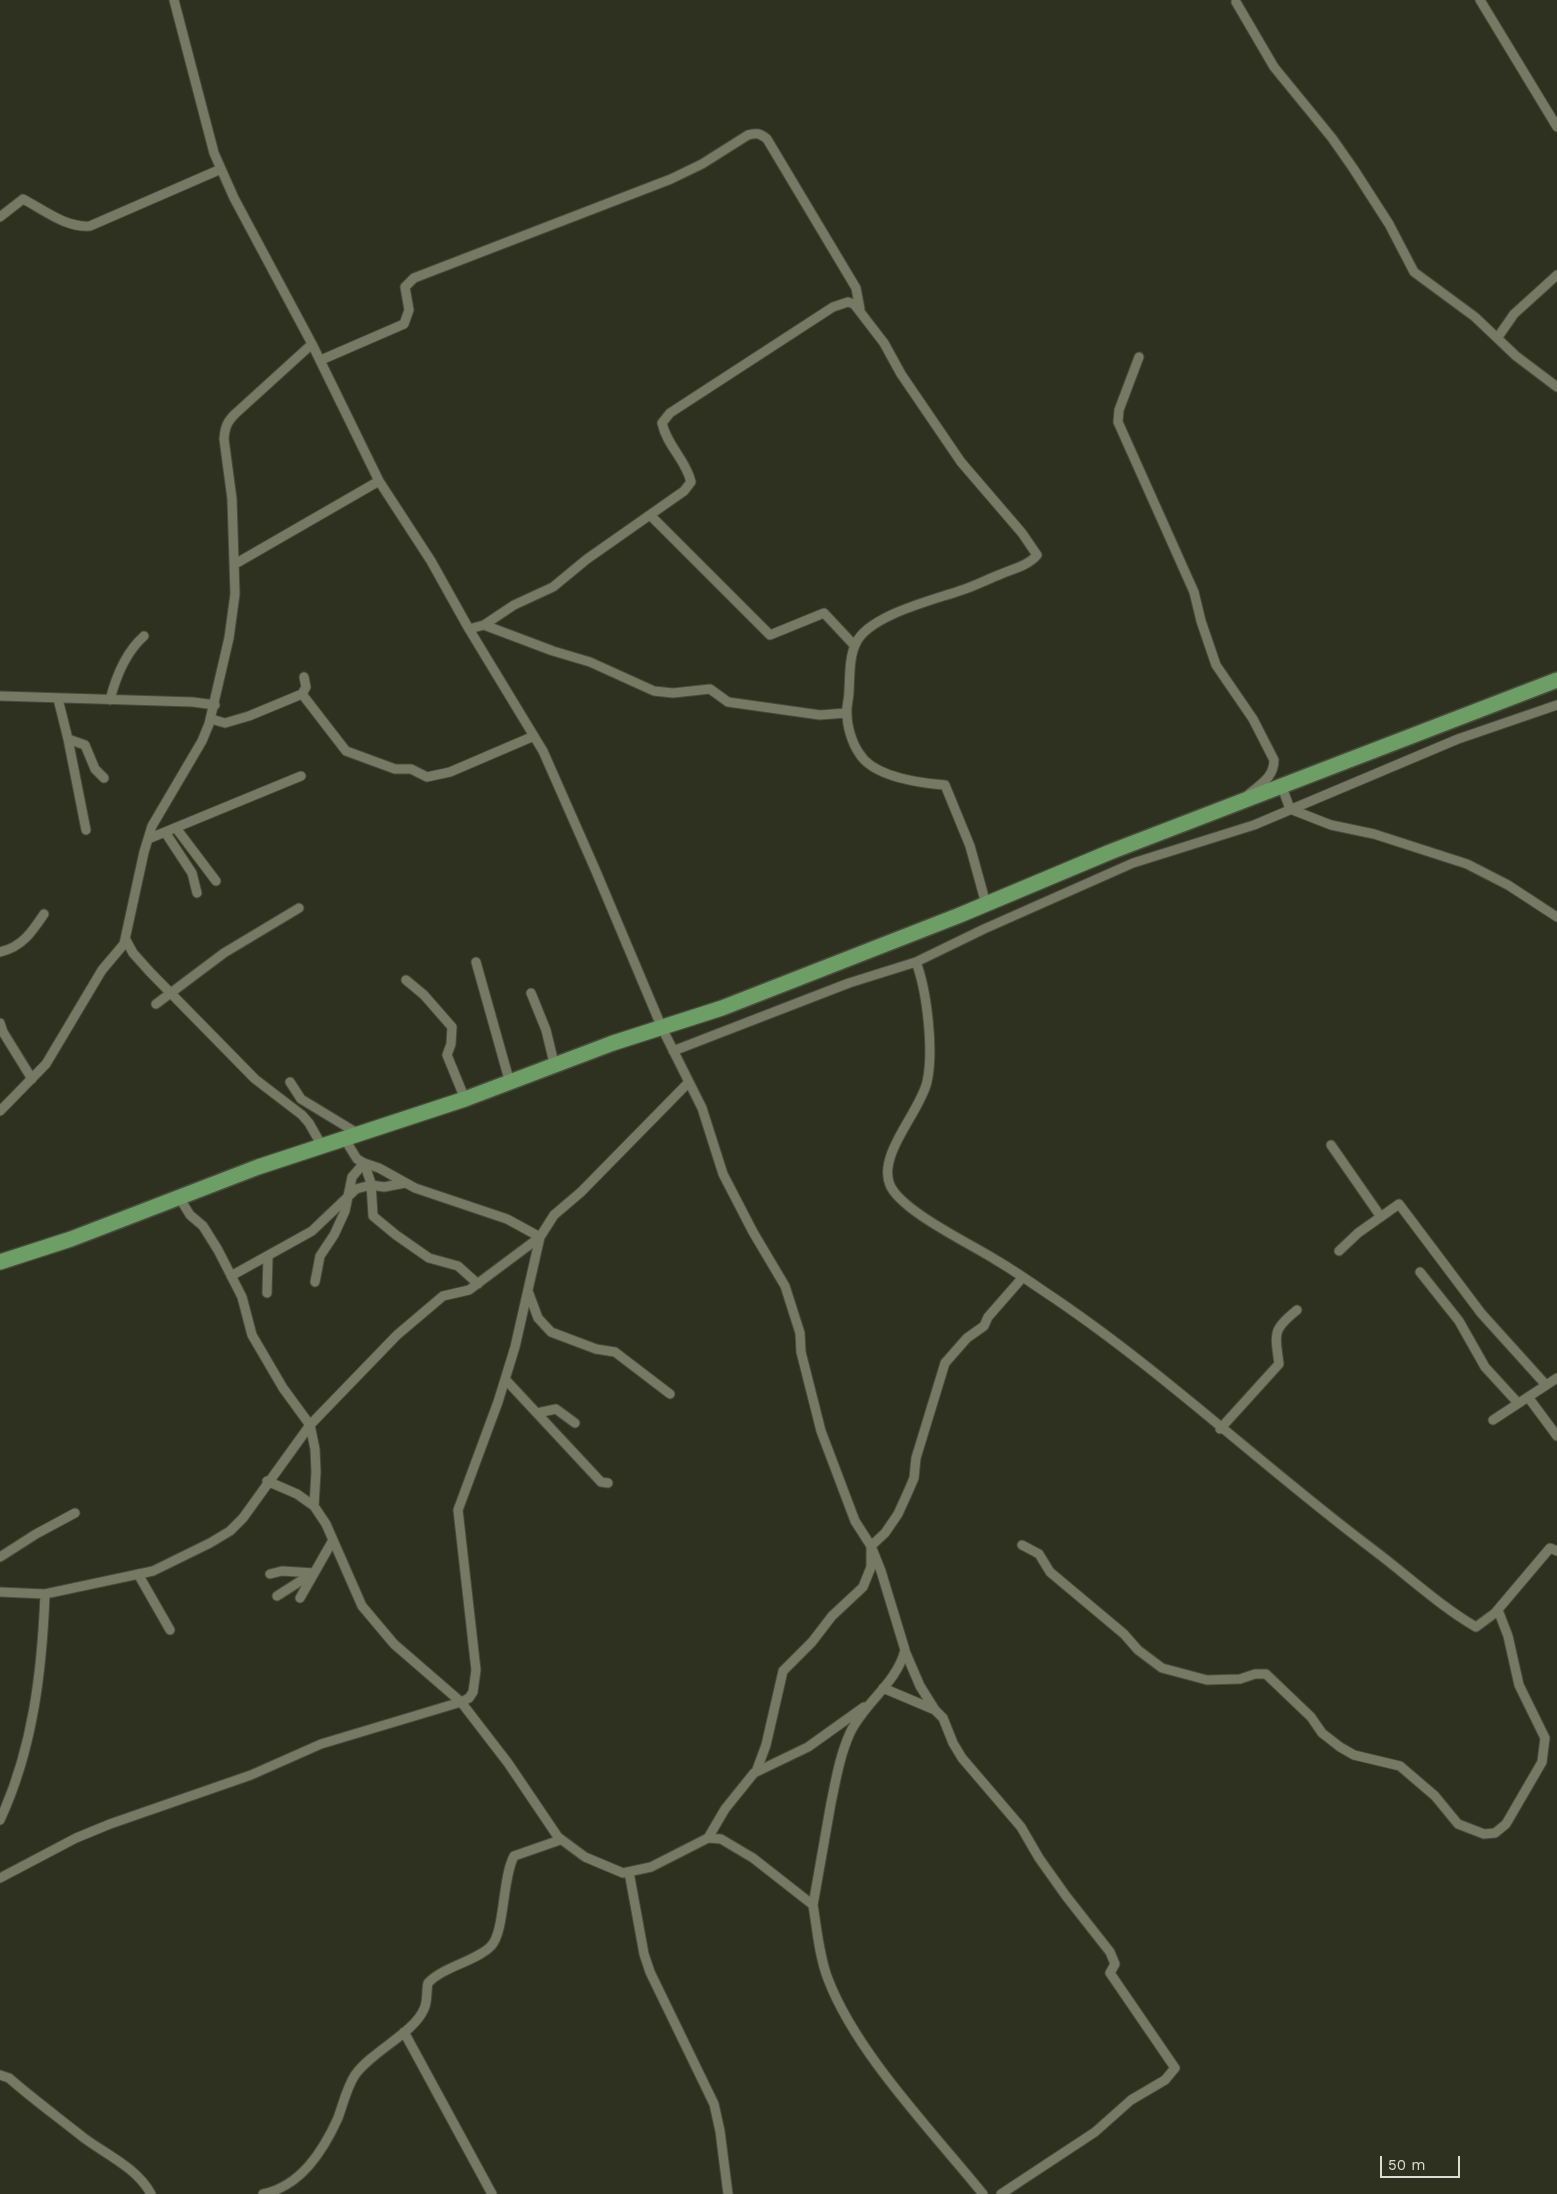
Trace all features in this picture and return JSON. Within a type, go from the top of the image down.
[{"type":"highway","points":[[0,1262],[71,1239],[179,1197],[322,1146],[510,1083],[554,1064],[722,1008],[986,904],[1110,852],[1557,680]]},
{"type":"street","points":[[174,0],[199,102],[221,169],[238,206],[321,360],[378,481],[431,562],[534,736],[595,868],[662,1028],[708,1125],[723,1174],[753,1232],[785,1286],[800,1333],[801,1352],[821,1431],[855,1521],[872,1546],[887,1587],[905,1650],[920,1686],[935,1710],[943,1718],[962,1758],[1021,1827],[1039,1858],[1066,1896],[1110,1952],[1115,1964],[1110,1973],[1175,2068],[1166,2080],[1131,2100],[1095,2132],[1001,2194]]},
{"type":"street","points":[[1480,0],[1557,127]]},
{"type":"street","points":[[1236,2],[1274,67],[1332,138],[1353,168],[1389,224],[1414,272],[1498,337],[1516,356],[1557,388]]},
{"type":"street","points":[[321,360],[404,324],[409,310],[405,288],[414,278],[671,179],[702,164],[748,135],[755,134],[760,134],[767,139],[839,258],[856,288],[861,312]]},
{"type":"street","points":[[0,217],[23,200],[60,220],[80,226],[90,226],[221,169]]},
{"type":"street","points":[[1498,337],[1514,314],[1557,275]]},
{"type":"street","points":[[469,629],[484,625],[514,605],[553,587],[587,559],[684,490],[691,482],[689,474],[664,434],[662,423],[670,413],[833,307],[848,302],[854,304],[884,343],[901,374],[961,462],[1022,533],[1037,554],[1027,563],[965,589],[901,610],[862,634],[854,646],[850,668],[850,697],[846,713],[856,748],[862,758],[872,766],[916,782],[945,785],[970,846],[986,904]]},
{"type":"street","points":[[0,1111],[46,1064],[102,970],[126,940],[148,839],[161,807],[198,748],[215,705],[232,617],[235,564],[232,499],[224,439],[226,423],[312,344]]},
{"type":"street","points":[[1139,357],[1122,401],[1118,422],[1194,592],[1201,621],[1216,665],[1254,720],[1274,760],[1274,768],[1268,778],[1238,804]]},
{"type":"street","points":[[235,564],[378,481]]},
{"type":"street","points":[[650,514],[770,635],[824,612],[854,646]]},
{"type":"street","points":[[484,625],[553,652],[590,662],[654,691],[673,692],[710,689],[728,702],[820,715],[846,713]]},
{"type":"street","points":[[110,700],[122,663],[134,645],[144,636]]},
{"type":"street","points":[[211,719],[225,723],[249,716],[302,694],[306,687],[304,677]]},
{"type":"street","points":[[302,694],[346,751],[395,769],[411,769],[427,777],[450,772],[534,736]]},
{"type":"street","points":[[0,696],[193,702],[215,705]]},
{"type":"street","points":[[58,699],[86,830]]},
{"type":"street","points":[[673,1051],[849,983],[916,962],[984,929],[1133,863],[1254,825],[1458,739],[1557,705]]},
{"type":"street","points":[[68,739],[85,745],[95,769],[104,778]]},
{"type":"street","points":[[148,839],[301,776]]},
{"type":"street","points":[[1282,787],[1290,809],[1331,825],[1374,834],[1467,864],[1501,880],[1557,917]]},
{"type":"street","points":[[176,828],[216,881]]},
{"type":"street","points":[[165,832],[192,873],[198,893]]},
{"type":"street","points":[[156,1004],[224,953],[299,908]]},
{"type":"street","points":[[0,952],[10,950],[28,937],[44,914]]},
{"type":"street","points":[[126,940],[133,954],[255,1078],[302,1115],[309,1123],[322,1146]]},
{"type":"street","points":[[476,962],[510,1083]]},
{"type":"street","points":[[916,962],[922,977],[929,1038],[928,1079],[921,1101],[897,1142],[888,1164],[890,1185],[897,1196],[928,1220],[1023,1277],[1101,1330],[1347,1530],[1476,1627],[1498,1610],[1553,1550],[1557,1540]]},
{"type":"street","points":[[406,980],[424,995],[452,1027],[452,1044],[447,1055],[465,1099]]},
{"type":"street","points":[[531,993],[546,1030],[554,1064]]},
{"type":"street","points":[[0,1023],[2,1032],[32,1078]]},
{"type":"street","points":[[290,1082],[301,1099],[351,1136],[357,1159],[379,1168],[406,1183],[507,1220],[540,1237]]},
{"type":"street","points":[[0,1878],[76,1838],[110,1824],[251,1776],[321,1744],[469,1698],[474,1692],[476,1670],[458,1510],[487,1438],[505,1379],[540,1237],[554,1215],[581,1192],[688,1083]]},
{"type":"street","points":[[1331,1144],[1380,1217]]},
{"type":"street","points":[[364,1163],[371,1185],[373,1216],[396,1236],[429,1258],[458,1266],[478,1284]]},
{"type":"street","points":[[315,1282],[320,1256],[334,1235],[345,1211],[352,1177],[364,1163]]},
{"type":"street","points":[[231,1276],[312,1232],[349,1194],[371,1185],[384,1187],[406,1183]]},
{"type":"street","points":[[179,1197],[190,1215],[203,1226],[242,1297],[252,1335],[279,1381],[310,1425],[315,1448],[314,1506]]},
{"type":"street","points":[[1339,1251],[1358,1233],[1400,1204],[1481,1313],[1546,1385]]},
{"type":"street","points":[[0,1592],[44,1594],[153,1571],[230,1531],[243,1518],[267,1481],[310,1425],[362,1370],[420,1314],[443,1296],[468,1290],[478,1284],[540,1237]]},
{"type":"street","points":[[267,1293],[268,1257]]},
{"type":"street","points":[[1420,1272],[1459,1321],[1485,1367],[1518,1403]]},
{"type":"street","points":[[756,1772],[766,1745],[783,1671],[812,1642],[832,1616],[863,1587],[871,1567],[872,1546],[886,1533],[898,1514],[914,1478],[916,1458],[945,1363],[967,1338],[984,1326],[988,1317],[1023,1277]]},
{"type":"street","points":[[528,1290],[538,1318],[551,1332],[596,1349],[615,1352],[670,1394]]},
{"type":"street","points":[[1220,1428],[1279,1364],[1276,1339],[1278,1325],[1297,1310]]},
{"type":"street","points":[[1493,1420],[1557,1378]]},
{"type":"street","points":[[505,1379],[601,1482],[608,1483]]},
{"type":"street","points":[[1528,1397],[1557,1436]]},
{"type":"street","points":[[537,1413],[556,1409],[575,1423]]},
{"type":"street","points":[[267,1481],[297,1494],[314,1506],[333,1540],[362,1606],[377,1625],[394,1644],[461,1702],[508,1763],[550,1828],[560,1840],[602,1866],[616,1871],[628,1872],[651,1867],[708,1838],[734,1796],[756,1772],[808,1747],[870,1703]]},
{"type":"street","points":[[0,1557],[36,1534],[75,1514]]},
{"type":"street","points":[[300,1598],[333,1540]]},
{"type":"street","points":[[1022,1545],[1039,1554],[1050,1572],[1124,1634],[1138,1650],[1162,1668],[1207,1680],[1240,1679],[1255,1674],[1266,1674],[1311,1718],[1322,1733],[1340,1747],[1354,1754],[1400,1766],[1435,1796],[1458,1824],[1484,1834],[1494,1833],[1506,1824],[1542,1762],[1545,1747],[1545,1738],[1519,1684],[1508,1636],[1498,1610]]},
{"type":"street","points":[[270,1574],[282,1571],[314,1573]]},
{"type":"street","points":[[277,1596],[314,1573]]},
{"type":"street","points":[[138,1574],[170,1630]]},
{"type":"street","points":[[0,1820],[31,1729],[42,1648],[44,1594]]},
{"type":"street","points":[[905,1650],[898,1666],[850,1732],[844,1750],[813,1905],[825,1971],[835,1996],[855,2032],[893,2083],[983,2194]]},
{"type":"street","points":[[883,1688],[935,1710]]},
{"type":"street","points":[[708,1838],[721,1840],[740,1848],[813,1905]]},
{"type":"street","points":[[263,2194],[290,2183],[318,2157],[338,2118],[354,2077],[376,2053],[404,2032],[422,2014],[427,2001],[428,1983],[431,1979],[493,1945],[497,1934],[508,1873],[514,1856],[560,1840]]},
{"type":"street","points":[[628,1872],[644,1954],[650,1972],[714,2104],[720,2131],[728,2194]]},
{"type":"street","points":[[404,2032],[492,2194]]},
{"type":"street","points":[[0,2075],[9,2078],[86,2138],[133,2171],[142,2179],[151,2194]]}]
